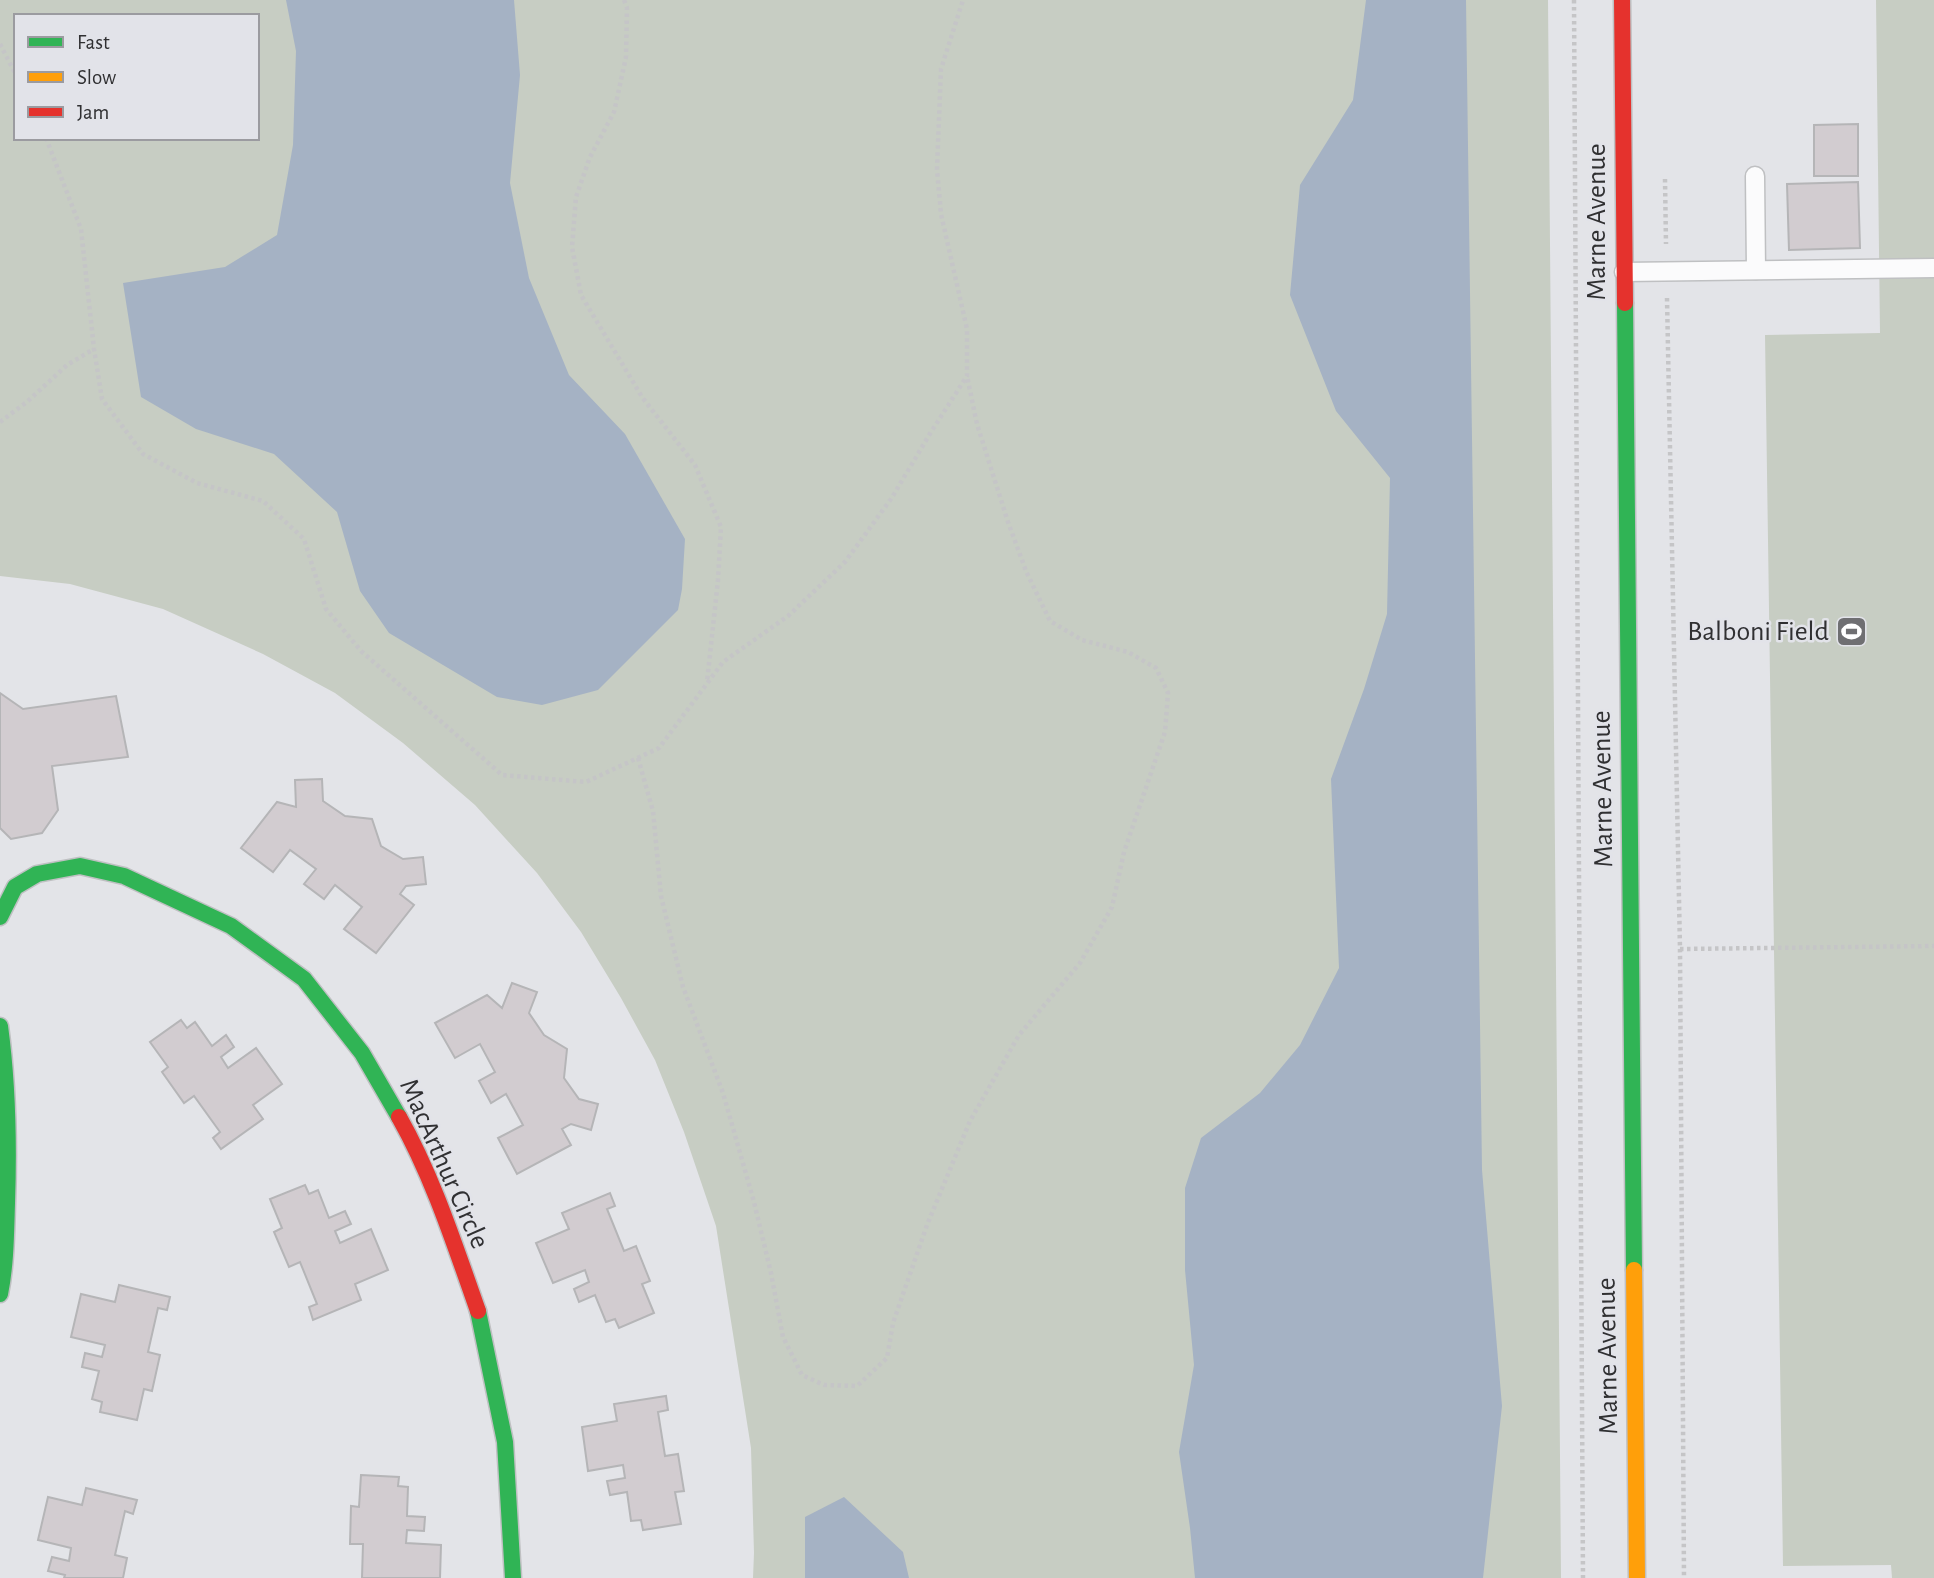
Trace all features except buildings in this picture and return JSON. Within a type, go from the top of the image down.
[{"type":"street","name":"Marne Avenue","points":[[1622,0],[1636,1578]]},
{"type":"street","name":"MacArthur Circle","points":[[0,917],[15,887],[37,874],[80,866],[124,876],[231,926],[303,979],[362,1053],[408,1133],[448,1225],[480,1317],[505,1442],[513,1578]]},
{"type":"street","points":[[0,1026],[9,1138],[4,1273],[0,1294]]},
{"type":"lane","points":[[1755,176],[1756,270]]},
{"type":"lane","points":[[1624,272],[1934,268]]},
{"type":"path","points":[[624,0],[627,8],[626,57],[614,112],[590,157],[576,197],[572,247],[580,295],[642,397],[695,465],[721,527],[707,684]]},
{"type":"path","points":[[638,758],[653,811],[661,896],[683,987],[723,1093],[754,1202],[783,1337],[802,1375],[824,1385],[857,1386],[887,1358],[894,1323],[927,1225],[970,1121],[1018,1035],[1080,962],[1112,907],[1124,852],[1165,732],[1168,692],[1156,668],[1128,652],[1082,640],[1050,621],[1026,571],[977,425],[967,376],[967,329],[941,214],[937,169],[941,69],[963,0]]},
{"type":"path","points":[[1574,0],[1583,1578]]},
{"type":"path","points":[[0,44],[14,71]]},
{"type":"path","points":[[48,140],[82,229],[94,349],[102,399],[143,454],[197,483],[263,501],[304,539],[326,609],[361,651],[502,775],[586,782],[659,748],[723,663],[788,616],[845,562],[891,499],[967,376]]},
{"type":"path","points":[[1665,176],[1680,948],[1684,1578]]},
{"type":"path","points":[[0,422],[28,401],[66,365],[94,349]]},
{"type":"path","points":[[1680,948],[1934,946]]},
{"type":"shaded area","points":[[0,0],[1548,0],[1561,1578],[753,1578],[751,1448],[716,1226],[684,1132],[655,1060],[581,932],[537,873],[475,805],[403,743],[335,693],[263,654],[163,609],[70,584],[0,576]]},
{"type":"shaded area","name":"Balboni Field","points":[[1876,0],[1934,0],[1934,1578],[1892,1578],[1891,1565],[1783,1566],[1765,335],[1880,333]]},
{"type":"water","points":[[286,0],[514,0],[520,75],[510,183],[529,278],[569,375],[625,434],[685,539],[678,610],[598,690],[542,705],[497,697],[389,633],[360,591],[337,512],[274,454],[196,429],[141,397],[123,283],[225,267],[277,235],[293,145],[296,51]]},
{"type":"water","points":[[1366,0],[1466,0],[1482,1170],[1502,1406],[1483,1578],[1195,1578],[1179,1452],[1194,1365],[1185,1270],[1185,1188],[1201,1138],[1260,1093],[1300,1045],[1339,968],[1331,779],[1364,689],[1387,614],[1390,478],[1336,411],[1290,295],[1300,185],[1353,100]]},
{"type":"water","points":[[844,1497],[903,1552],[909,1578],[805,1578],[805,1517]]},
{"type":"traffic: fast","points":[[1625,303],[1634,1270]]},
{"type":"traffic: fast","points":[[0,917],[15,887],[37,874],[80,866],[124,876],[231,926],[304,979],[362,1053],[399,1117]]},
{"type":"traffic: fast","points":[[0,1026],[8,1159],[5,1249],[0,1294]]},
{"type":"traffic: fast","points":[[478,1311],[505,1442],[513,1578]]},
{"type":"traffic: slow","points":[[1634,1270],[1637,1578]]},
{"type":"traffic: jam","points":[[1622,0],[1625,303]]},
{"type":"traffic: jam","points":[[399,1117],[433,1188],[478,1311]]},
{"type":"place","name":"Balboni Field","points":[[1852,632]]}]
